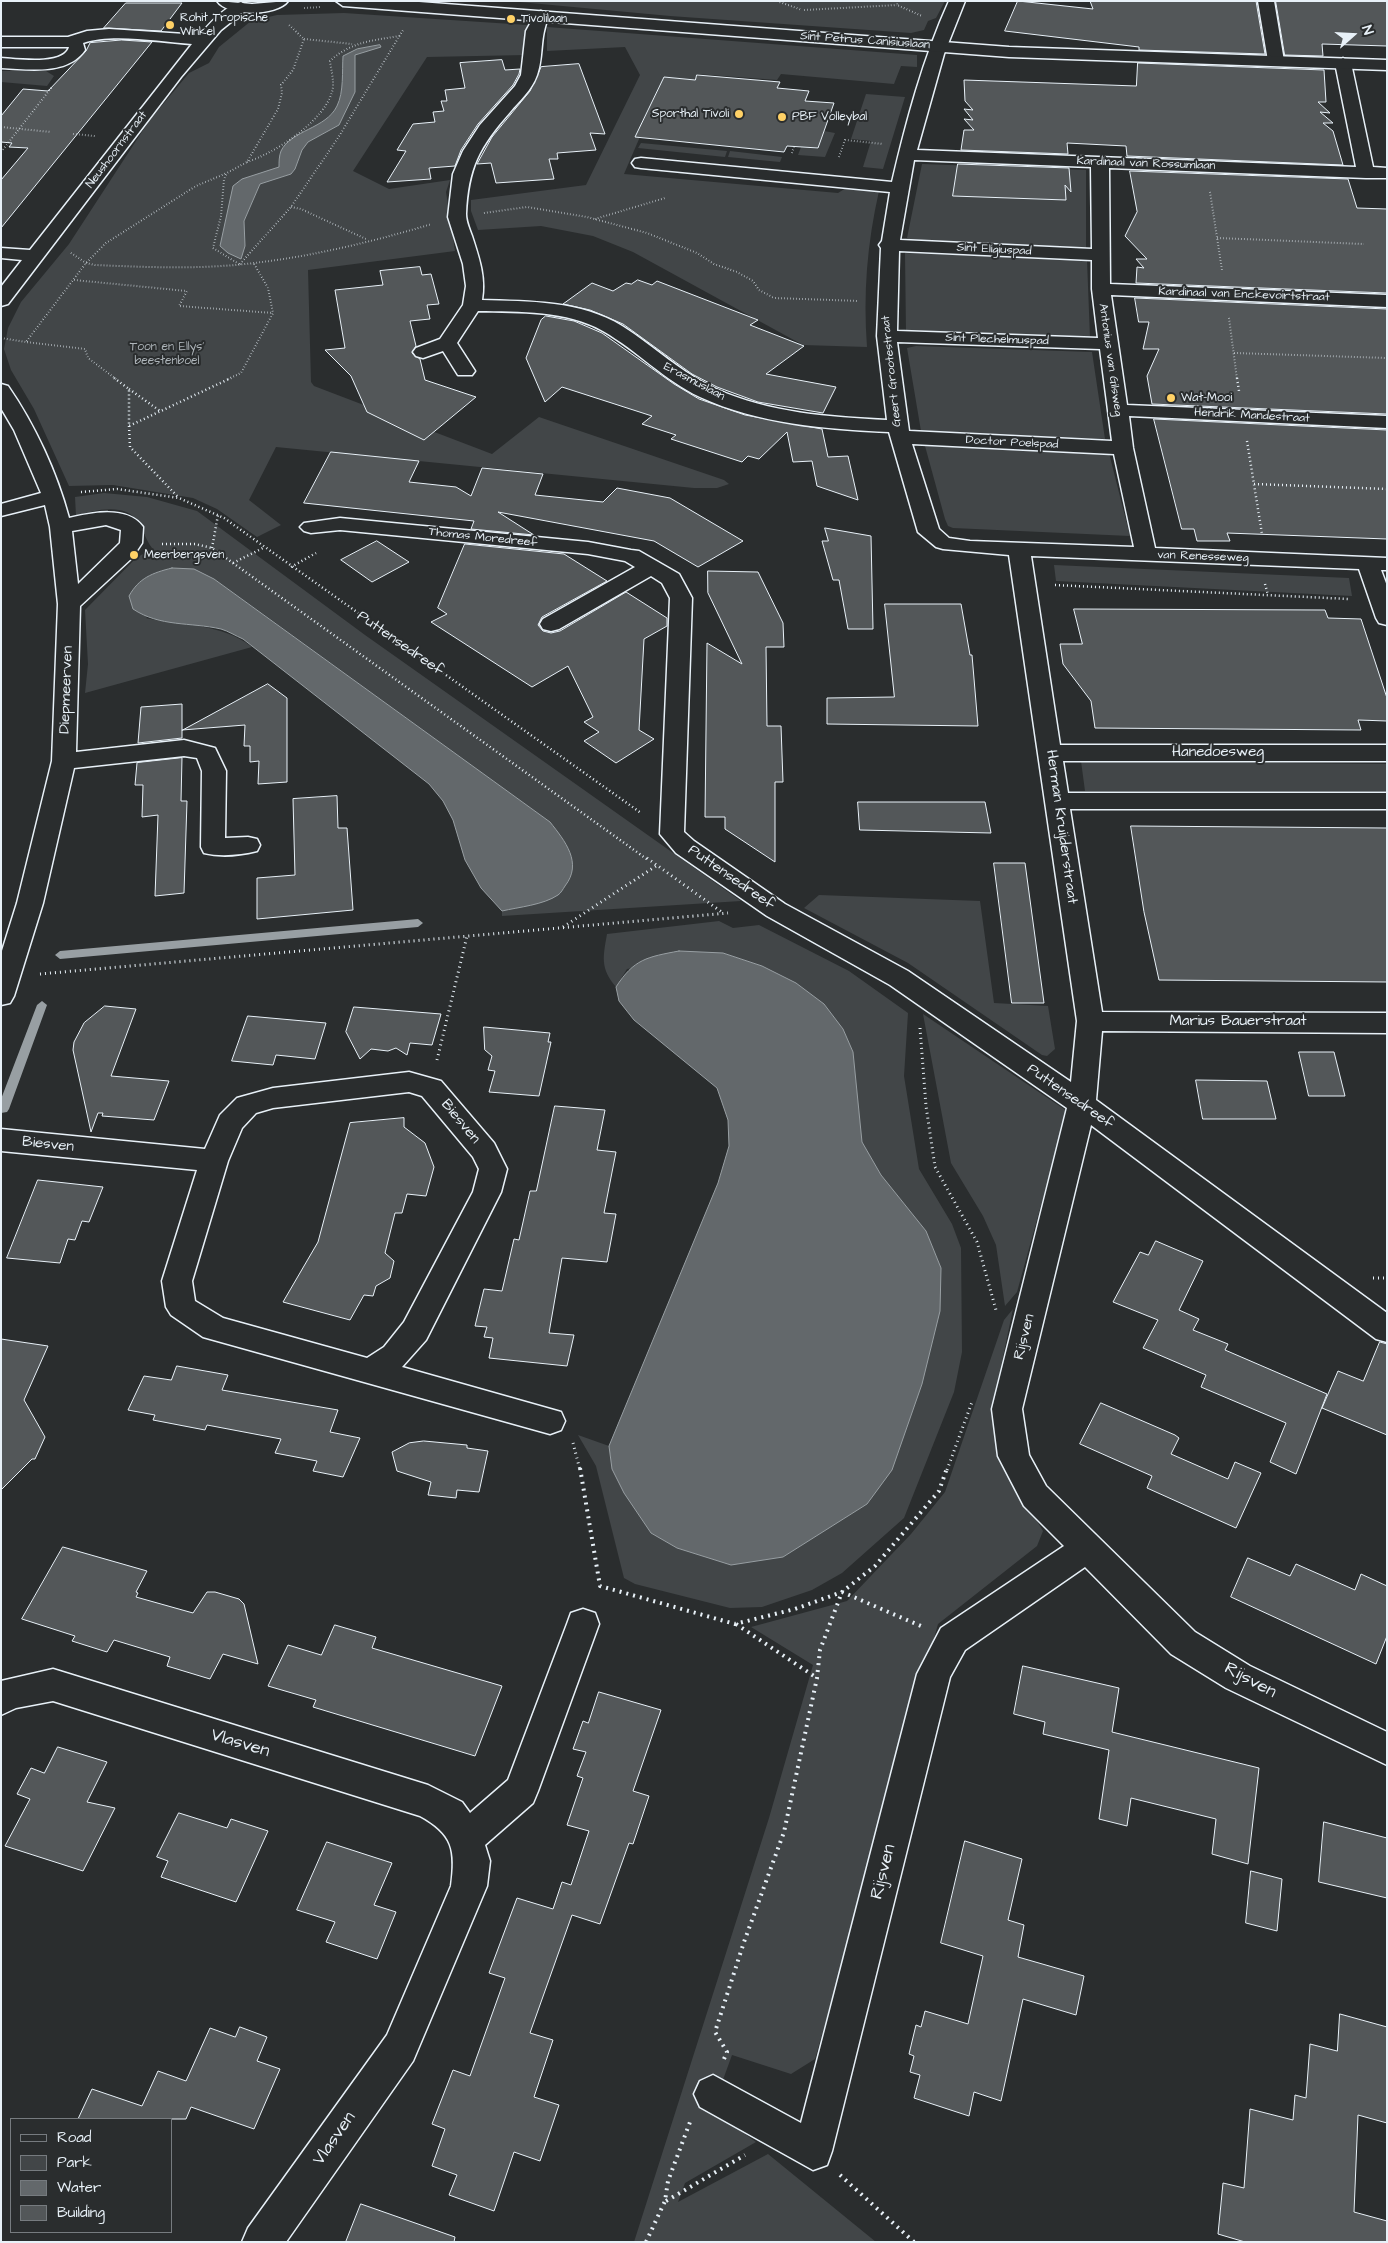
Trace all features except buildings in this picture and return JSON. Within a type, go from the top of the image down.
[{"type":"street","points":[[224,1],[241,7],[264,7],[281,1]]},
{"type":"street","name":"Sint Petrus Canisiuslaan","points":[[344,1],[1009,52],[1387,65]]},
{"type":"street","name":"Geert Grootestraat","points":[[957,1],[939,46],[907,150],[898,188],[888,245],[885,302],[886,336],[899,432],[929,532],[942,543],[1019,549]]},
{"type":"street","points":[[1266,1],[1276,61]]},
{"type":"street","name":"Neushoornstraat","points":[[1,300],[203,40],[215,27],[241,7]]},
{"type":"street","points":[[423,352],[447,344],[472,305],[475,286],[472,264],[457,217],[462,174],[471,151],[486,129],[522,88],[529,75],[534,31],[541,16]]},
{"type":"street","points":[[69,42],[87,36],[109,34],[203,40]]},
{"type":"street","points":[[1,42],[69,42],[76,44],[77,50],[73,56],[62,62],[1,64]]},
{"type":"street","points":[[1343,63],[1366,172]]},
{"type":"street","name":"Kardinaal van Rossumlaan","points":[[907,150],[1100,162],[1387,173]]},
{"type":"street","name":"Antonius van Gilsweg","points":[[1100,162],[1099,255],[1107,344],[1123,448],[1146,555]]},
{"type":"street","points":[[642,163],[898,188]]},
{"type":"street","name":"Sint Eligiuspad","points":[[888,245],[1099,255]]},
{"type":"street","points":[[1,253],[39,251]]},
{"type":"street","name":"Kardinaal van Enckevoirtstraat","points":[[1101,289],[1387,301]]},
{"type":"street","name":"Erasmuslaan","points":[[472,305],[528,306],[569,313],[600,323],[629,340],[664,368],[726,400],[793,418],[899,432]]},
{"type":"street","name":"Sint Plechelmuspad","points":[[886,336],[1107,344]]},
{"type":"street","points":[[447,344],[465,371]]},
{"type":"street","name":"Diepmeerven","points":[[1,390],[28,438],[54,496],[61,527],[69,604],[68,690],[64,761],[30,903],[3,986]]},
{"type":"street","name":"Hendrik Mandestraat","points":[[1117,410],[1387,422]]},
{"type":"street","name":"Doctor Poelspad","points":[[899,432],[1123,448]]},
{"type":"street","points":[[1,510],[54,496]]},
{"type":"street","points":[[61,527],[107,517],[124,522],[132,527],[130,543],[124,553],[69,604]]},
{"type":"street","name":"Thomas Moredreef","points":[[311,527],[340,524],[588,548],[631,556],[671,579],[681,598],[678,841]]},
{"type":"street","name":"van Renesseweg","points":[[1019,549],[1377,564]]},
{"type":"street","name":"Herman Kruijderstraat","points":[[1019,549],[1090,1021],[1082,1104]]},
{"type":"street","points":[[1377,564],[1384,609]]},
{"type":"street","points":[[551,624],[651,567]]},
{"type":"street","points":[[64,761],[184,748],[207,753],[214,771],[213,847],[248,845]]},
{"type":"street","name":"Hanedoesweg","points":[[1050,753],[1387,753]]},
{"type":"street","points":[[1057,801],[1387,801]]},
{"type":"street","name":"Puttensedreef","points":[[678,841],[776,910],[899,978],[917,990],[1082,1104],[1387,1330]]},
{"type":"street","name":"Marius Bauerstraat","points":[[1090,1021],[1387,1023]]},
{"type":"street","name":"Biesven","points":[[370,1371],[395,1356],[415,1331],[487,1192],[493,1169],[484,1150],[431,1088],[409,1082],[273,1098],[247,1105],[230,1122],[214,1161],[177,1281],[181,1307],[214,1328],[550,1421]]},
{"type":"street","name":"Rijsven","points":[[1082,1104],[1007,1409],[1014,1456],[1035,1496],[1085,1549],[1183,1643],[1238,1677],[1387,1749]]},
{"type":"street","name":"Biesven","points":[[1,1140],[214,1161]]},
{"type":"street","name":"Rijsven","points":[[813,2151],[934,1674],[953,1639],[1085,1549]]},
{"type":"street","points":[[466,1839],[521,1791],[583,1624]]},
{"type":"street","name":"Vlasven","points":[[1,1699],[9,1694],[53,1685],[428,1802],[450,1814],[466,1839],[472,1861],[469,1886],[400,2048],[262,2242]]},
{"type":"street","points":[[712,2094],[813,2151]]},
{"type":"path","points":[[777,1],[803,10],[897,5]]},
{"type":"path","points":[[240,264],[291,208],[338,138],[417,7]]},
{"type":"path","points":[[794,36],[803,10]]},
{"type":"path","points":[[287,23],[304,39],[352,44],[400,36]]},
{"type":"path","points":[[247,162],[278,109],[282,93],[281,85],[287,80],[299,56],[304,39]]},
{"type":"path","points":[[26,342],[86,263],[106,243],[196,186],[256,159],[318,118],[331,99],[330,61],[340,50],[352,44]]},
{"type":"path","points":[[1,152],[65,70],[62,62]]},
{"type":"path","points":[[1,127],[51,132]]},
{"type":"path","points":[[830,181],[845,140],[907,150]]},
{"type":"path","points":[[1205,166],[1266,559]]},
{"type":"path","points":[[227,173],[224,179],[220,216],[213,248],[226,258],[240,264]]},
{"type":"path","points":[[594,219],[665,198]]},
{"type":"path","points":[[39,251],[61,247],[86,263],[152,268],[240,264],[299,256],[406,232],[457,217],[528,207],[594,219],[647,233],[696,253],[714,264],[737,272],[752,281],[759,290],[774,298],[885,302]]},
{"type":"path","points":[[291,208],[301,210],[368,240]]},
{"type":"path","points":[[1217,238],[1364,244]]},
{"type":"path","points":[[129,426],[241,373],[273,312],[268,288],[253,262]]},
{"type":"path","points":[[73,280],[187,291],[179,306],[273,312]]},
{"type":"path","points":[[1,338],[85,349],[88,358],[160,412]]},
{"type":"path","points":[[1234,353],[1387,358]]},
{"type":"path","points":[[129,389],[130,447],[179,498]]},
{"type":"path","points":[[1254,484],[1387,489]]},
{"type":"path","name":"Puttensedreef","points":[[54,496],[117,489],[179,498],[218,515],[678,841]]},
{"type":"path","points":[[212,548],[218,515]]},
{"type":"path","points":[[130,543],[194,544],[212,548],[723,914]]},
{"type":"path","points":[[233,564],[263,548]]},
{"type":"path","points":[[1025,584],[1384,609]]},
{"type":"path","points":[[562,927],[656,866],[678,841]]},
{"type":"path","points":[[3,986],[38,974],[562,927],[776,910]]},
{"type":"path","points":[[431,1088],[467,936]]},
{"type":"path","points":[[917,990],[926,1106],[935,1166],[977,1242],[998,1318]]},
{"type":"path","points":[[735,1624],[795,1608],[842,1592],[875,1566],[940,1490],[972,1401]]},
{"type":"path","points":[[550,1421],[570,1434],[578,1457],[600,1586],[735,1624],[817,1678]]},
{"type":"path","points":[[842,1592],[953,1639]]},
{"type":"path","points":[[646,2242],[665,2201],[668,2181],[698,2100],[712,2094],[727,2052],[715,2032],[744,1942],[784,1832],[817,1678],[820,1650],[842,1592]]},
{"type":"path","points":[[665,2201],[782,2133]]},
{"type":"path","points":[[813,2151],[914,2242]]},
{"type":"green space","points":[[509,1],[945,1],[936,18],[928,21],[924,30],[911,33],[670,16]]},
{"type":"green space","name":"Toon en Ellys' beestenboel","points":[[344,13],[527,25],[526,55],[427,57],[353,171],[389,189],[450,180],[446,192],[455,251],[308,270],[311,382],[314,386],[492,454],[539,417],[724,480],[729,484],[717,488],[694,488],[276,447],[249,500],[281,525],[257,537],[217,509],[193,498],[113,485],[69,486],[34,409],[11,370],[4,349],[8,328],[21,302],[69,244],[149,121],[189,73],[209,63],[219,47],[251,21],[277,15]],"holes":[[[380,47],[355,55],[355,92],[339,125],[308,142],[302,150],[295,169],[291,174],[260,184],[244,221],[245,246],[220,246],[226,226],[264,173],[279,167],[280,153],[286,144],[293,138],[318,125],[332,114],[341,94],[343,56]]]},
{"type":"green space","points":[[547,27],[917,55],[917,67],[901,66],[894,84],[781,74],[777,80],[697,74],[694,80],[664,77],[641,124],[645,125],[624,174],[838,193],[846,188],[879,191],[867,269],[867,347],[803,345],[633,252],[593,236],[541,226],[478,230],[471,211],[471,200],[586,185],[640,75],[625,47],[547,51]]},
{"type":"green space","points":[[1,71],[46,71],[54,76],[47,86],[1,82]]},
{"type":"green space","points":[[866,94],[905,97],[883,169],[863,167],[871,141],[851,139]]},
{"type":"green space","points":[[824,131],[835,133],[825,157],[798,155],[801,147],[818,149]]},
{"type":"green space","points":[[641,143],[727,151],[725,157],[638,148]]},
{"type":"green space","points":[[730,151],[782,157],[780,162],[728,157]]},
{"type":"green space","points":[[922,164],[1086,170],[1086,248],[914,241],[907,238]]},
{"type":"green space","points":[[905,253],[1087,260],[1090,338],[906,333]]},
{"type":"green space","points":[[916,346],[1092,352],[1105,439],[921,431],[907,348]]},
{"type":"green space","points":[[925,446],[1109,453],[1130,536],[953,528],[948,526]]},
{"type":"green space","points":[[104,493],[147,497],[197,511],[365,635],[741,901],[502,916],[502,911],[539,902],[550,822],[214,579],[194,570],[146,618],[215,629],[228,633],[252,647],[85,693],[88,664],[85,610],[135,559],[152,548],[139,523],[126,512],[110,509],[76,516],[75,497]]},
{"type":"green space","points":[[1054,565],[1349,578],[1352,596],[1056,581]]},
{"type":"green space","points":[[1081,761],[1387,764],[1387,791],[1085,791]]},
{"type":"green space","points":[[819,895],[980,901],[994,1003],[1048,1006],[1055,1049],[1047,1056],[1042,1055],[908,963],[804,908]]},
{"type":"green space","points":[[719,921],[733,928],[759,925],[849,971],[908,1013],[904,1076],[919,1169],[952,1224],[961,1248],[962,1352],[954,1392],[904,1518],[842,1573],[812,1590],[762,1607],[730,1608],[635,1584],[624,1578],[596,1466],[578,1435],[609,1446],[612,1469],[624,1493],[651,1533],[677,1548],[731,1565],[783,1557],[867,1504],[941,1268],[926,1231],[881,1175],[862,1142],[853,1052],[843,1029],[824,1004],[796,983],[762,966],[723,953],[627,969],[616,987],[607,974],[604,956],[607,934]]},
{"type":"green space","points":[[923,1014],[1067,1111],[1017,1292],[1005,1306],[996,1245],[983,1216],[951,1163]]},
{"type":"green space","points":[[1013,1309],[991,1414],[1000,1459],[1043,1531],[1037,1546],[938,1624],[815,2059],[791,2074],[732,2055],[712,2110],[756,2142],[685,2183],[678,2202],[768,2154],[876,2242],[634,2242],[769,1818],[813,1665],[751,1627],[847,1601],[911,1534],[945,1492],[1004,1320]]},
{"type":"water","points":[[380,45],[381,47],[355,55],[355,92],[339,125],[308,142],[302,150],[295,169],[291,174],[260,184],[244,221],[245,246],[241,259],[228,253],[220,246],[233,186],[242,179],[279,167],[280,153],[286,144],[292,138],[325,120],[337,106],[342,88],[343,56],[357,49]]},
{"type":"water","points":[[172,568],[194,569],[214,579],[550,822],[570,852],[572,861],[570,877],[561,892],[545,901],[502,911],[481,888],[465,860],[453,820],[443,801],[429,784],[243,639],[221,629],[154,619],[133,609],[129,596],[137,585],[152,574]]},
{"type":"water","points":[[679,951],[723,953],[762,966],[796,983],[824,1004],[843,1029],[853,1052],[862,1142],[881,1175],[926,1231],[941,1268],[940,1311],[922,1384],[892,1470],[867,1504],[783,1557],[731,1565],[677,1548],[651,1533],[624,1493],[612,1469],[609,1446],[718,1183],[729,1146],[728,1120],[717,1088],[634,1020],[619,1001],[616,987],[635,965],[658,955]]},
{"type":"waterway","points":[[60,955],[418,923]]},
{"type":"waterway","points":[[3,1109],[42,1005]]},
{"type":"place","name":"Tivolilaan","points":[[511,19]]},
{"type":"place","name":"Rohit Tropische Winkel","points":[[170,25]]},
{"type":"place","name":"Sporthal Tivoli","points":[[739,114]]},
{"type":"place","name":"PBF Volleybal","points":[[782,117]]},
{"type":"place","name":"Wat-Mooi","points":[[1171,398]]},
{"type":"place","name":"Meerbergsven","points":[[134,555]]}]
